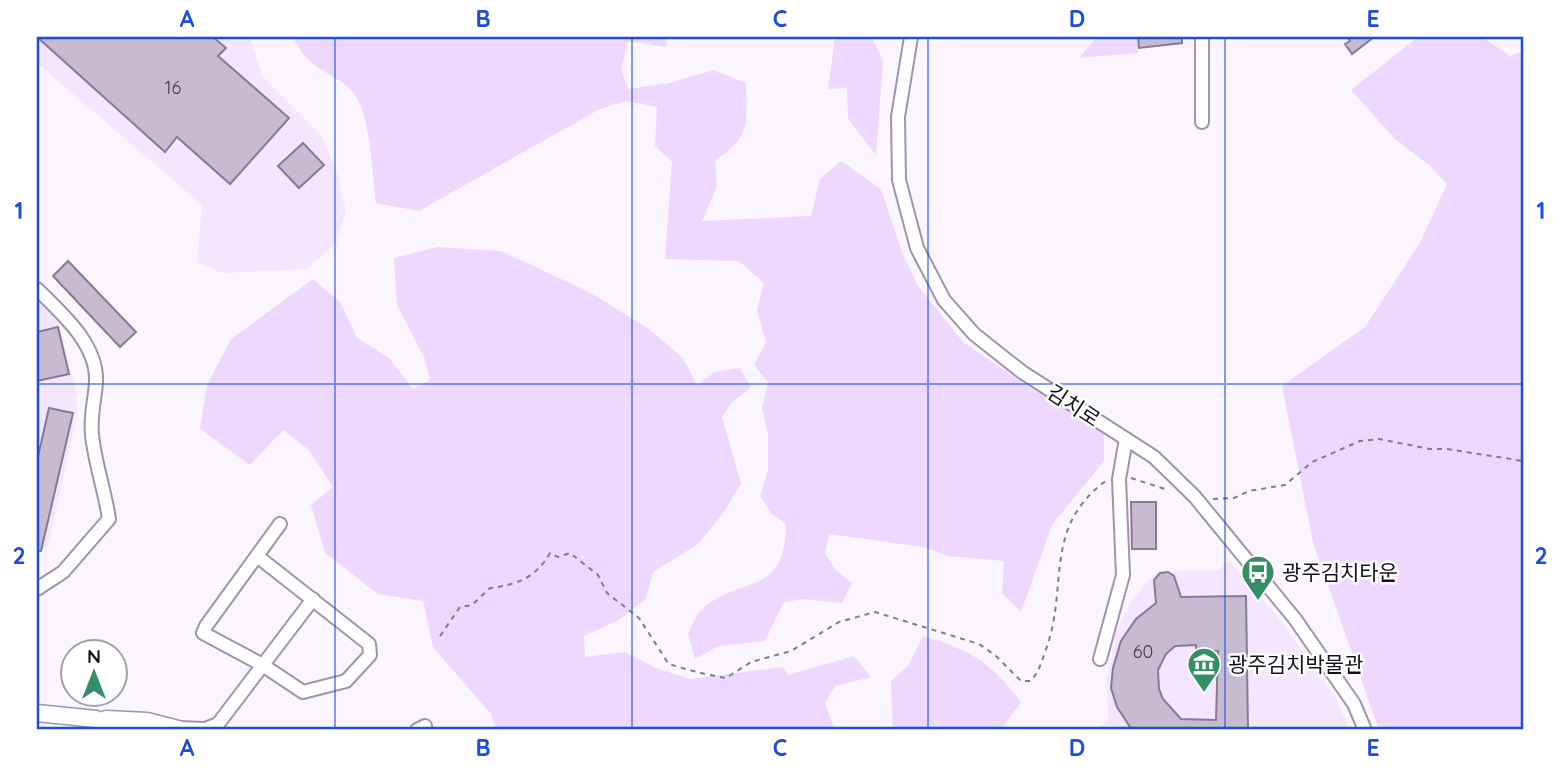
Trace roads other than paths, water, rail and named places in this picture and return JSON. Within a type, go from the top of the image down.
[{"type":"main road","points":[[37,713],[147,721],[179,729]]},
{"type":"main road","points":[[96,719],[122,730]]},
{"type":"street","name":"김치로","points":[[911,37],[898,117],[897,158],[907,218],[929,275],[957,318],[1022,372],[1154,457],[1197,500],[1263,584],[1295,619],[1354,704],[1365,730]]},
{"type":"street","points":[[1202,37],[1202,122]]},
{"type":"street","points":[[37,289],[81,337],[94,362],[96,380],[91,404],[91,426],[109,519],[63,572],[37,589]]},
{"type":"street","points":[[1100,659],[1123,575],[1120,473],[1126,439]]},
{"type":"street","points":[[257,556],[369,644],[370,655],[346,681],[303,692],[261,664],[203,634],[257,556],[280,524]]},
{"type":"street","points":[[179,729],[219,727],[261,664],[313,599]]},
{"type":"place","name":"광주김치타운","points":[[1258,602]]},
{"type":"place","name":"광주김치박물관","points":[[1204,694]]}]
